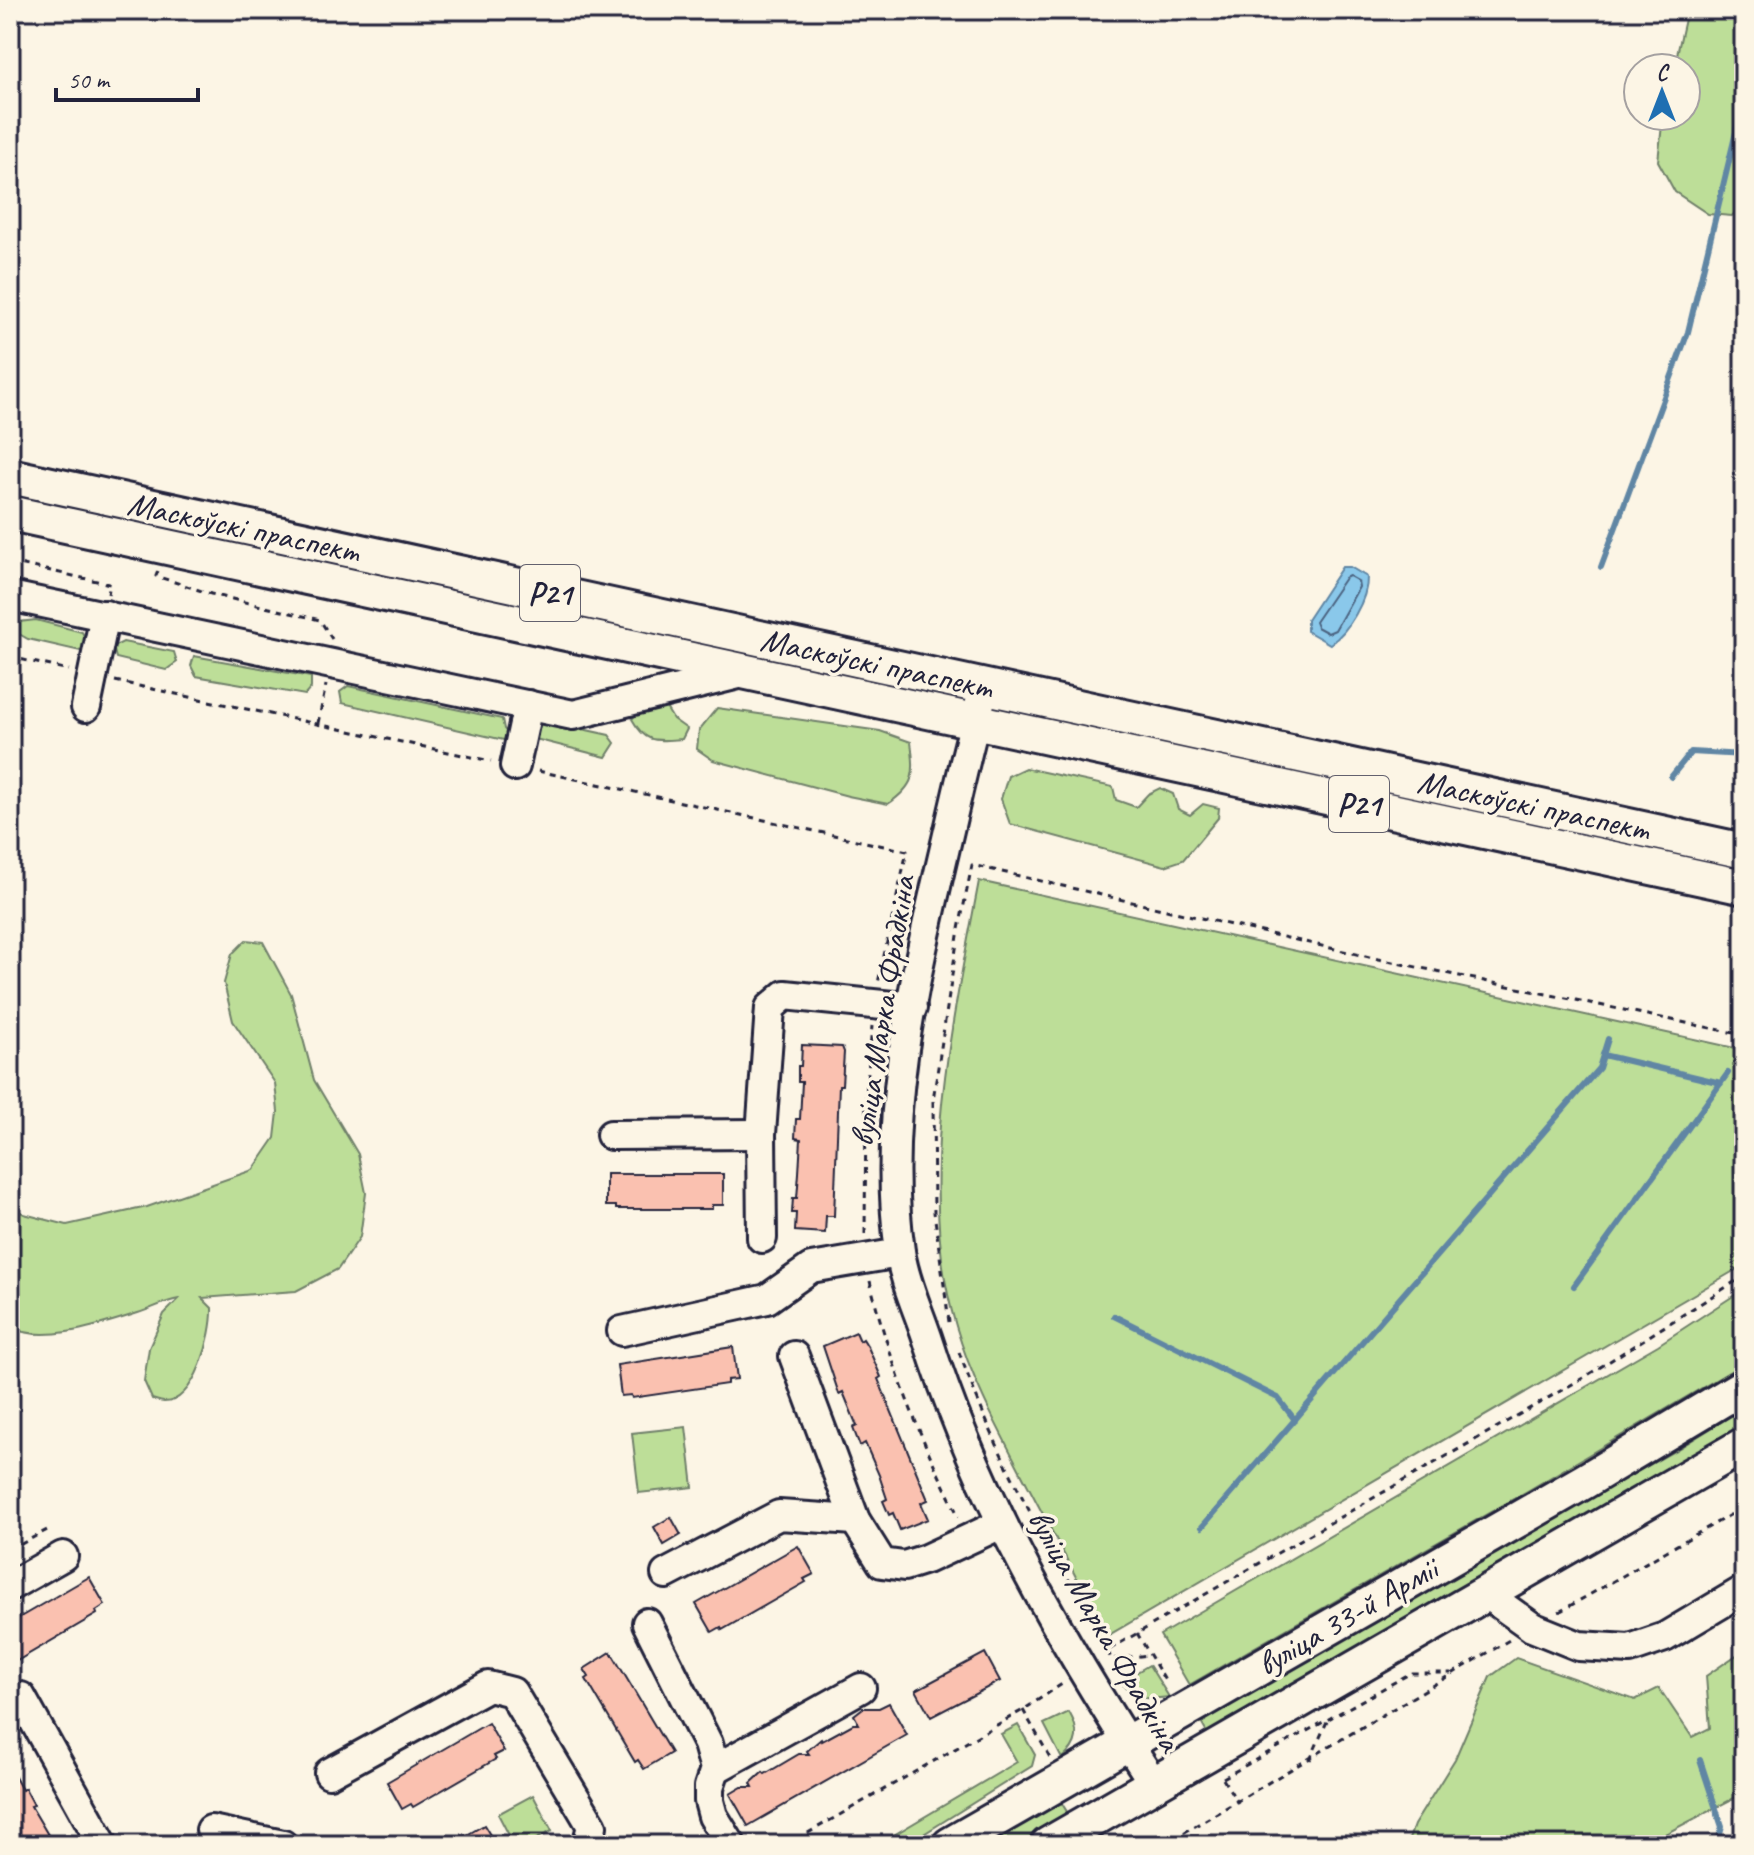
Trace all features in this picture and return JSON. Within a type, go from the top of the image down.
[{"type":"main road","name":"Маскоўскі праспект","points":[[10,476],[1744,851]]},
{"type":"main road","name":"Маскоўскі праспект","points":[[10,513],[1744,887]]},
{"type":"main road","name":"вуліца 33-й Арміі","points":[[950,1845],[1585,1481],[1744,1386]]},
{"type":"main road","name":"вуліца 33-й Арміі","points":[[1048,1845],[1744,1445]]},
{"type":"street","points":[[10,596],[573,715],[747,672]]},
{"type":"street","points":[[86,707],[105,615]]},
{"type":"street","name":"вуліца Марка Фрадкіна","points":[[984,687],[925,931],[900,1086],[894,1167],[900,1253],[940,1378],[1001,1524],[1076,1660],[1154,1784]]},
{"type":"street","points":[[515,766],[528,705]]},
{"type":"street","points":[[762,1238],[761,1134],[770,1008],[785,995],[912,1008]]},
{"type":"street","points":[[611,1135],[761,1134]]},
{"type":"street","points":[[622,1331],[767,1299],[811,1268],[900,1253]]},
{"type":"street","points":[[794,1356],[855,1520],[882,1563],[904,1566],[926,1559],[1001,1524]]},
{"type":"street","points":[[666,1574],[779,1515],[855,1520]]},
{"type":"street","points":[[10,1586],[63,1556]]},
{"type":"street","points":[[1486,1594],[1532,1627],[1579,1646],[1630,1649],[1665,1637],[1744,1590]]},
{"type":"street","points":[[647,1623],[708,1744],[715,1769],[709,1787],[709,1801],[713,1816],[731,1845]]},
{"type":"street","points":[[329,1773],[488,1686],[512,1692],[592,1826],[587,1845]]},
{"type":"street","points":[[715,1769],[861,1688]]},
{"type":"street","points":[[21,1697],[103,1845]]},
{"type":"street","points":[[211,1830],[283,1845]]},
{"type":"path","points":[[10,562],[110,584],[105,615]]},
{"type":"path","points":[[159,567],[156,576],[211,594],[320,620],[334,642]]},
{"type":"path","points":[[10,657],[907,851]]},
{"type":"path","points":[[949,1325],[934,1212],[933,1100],[972,865],[1378,959],[1744,1035]]},
{"type":"path","points":[[1108,1650],[1583,1378],[1744,1276]]},
{"type":"path","points":[[958,1349],[1005,1465],[1030,1514],[1086,1607],[1111,1659],[1150,1655]]},
{"type":"path","points":[[1163,1845],[1532,1627],[1744,1507]]},
{"type":"path","points":[[10,1550],[49,1529]]},
{"type":"path","points":[[1137,1633],[1167,1684]]},
{"type":"path","points":[[1238,1803],[1223,1778],[1411,1673],[1453,1673]]},
{"type":"path","points":[[787,1845],[1062,1685]]},
{"type":"path","points":[[1023,1710],[1052,1761]]},
{"type":"path","points":[[1310,1760],[1328,1719]]},
{"type":"green space","points":[[1687,10],[1744,10],[1744,203],[1732,216],[1708,214],[1675,192],[1658,161],[1661,132],[1702,132],[1702,52],[1678,52]]},
{"type":"green space","points":[[36,620],[82,632],[87,642],[80,651],[28,639],[19,634],[19,622]]},
{"type":"green space","points":[[123,642],[174,652],[177,662],[166,670],[116,658],[113,647]]},
{"type":"green space","points":[[194,656],[311,677],[311,688],[305,695],[196,676],[191,666]]},
{"type":"green space","points":[[348,686],[502,719],[508,741],[342,703],[340,692]]},
{"type":"green space","points":[[665,706],[673,719],[687,729],[682,739],[647,737],[632,719],[637,713]]},
{"type":"green space","points":[[717,708],[880,731],[911,742],[912,778],[904,791],[888,804],[713,760],[697,749],[699,730]]},
{"type":"green space","points":[[537,719],[609,735],[615,743],[606,757],[535,739]]},
{"type":"green space","points":[[1025,768],[1113,787],[1116,800],[1136,807],[1148,794],[1160,788],[1173,794],[1178,809],[1190,815],[1203,804],[1219,808],[1218,818],[1183,860],[1165,866],[1010,824],[1001,799],[1008,776]]},
{"type":"green space","points":[[979,881],[1744,1050],[1744,1265],[1107,1636],[978,1386],[962,1346],[944,1273],[938,1217],[942,1104],[949,1046]]},
{"type":"green space","points":[[246,940],[263,942],[291,994],[314,1080],[358,1154],[366,1193],[360,1237],[338,1269],[296,1291],[202,1298],[212,1308],[206,1349],[194,1379],[185,1391],[175,1399],[161,1402],[152,1399],[144,1381],[149,1348],[164,1314],[179,1299],[74,1331],[39,1334],[10,1327],[10,1205],[24,1214],[67,1225],[147,1207],[253,1170],[275,1138],[278,1112],[275,1083],[233,1021],[224,983],[232,954]]},
{"type":"green space","points":[[1744,1289],[1744,1363],[1189,1685],[1160,1635],[1658,1345]]},
{"type":"green space","points":[[1744,1408],[1744,1426],[1208,1735],[1199,1719],[1676,1450]]},
{"type":"green space","points":[[686,1427],[693,1487],[639,1493],[632,1433]]},
{"type":"green space","points":[[1744,1650],[1744,1793],[1644,1845],[1407,1845],[1414,1825],[1455,1759],[1490,1677],[1516,1658],[1635,1700],[1659,1688],[1692,1737],[1710,1728],[1706,1676]]},
{"type":"green space","points":[[1149,1665],[1169,1697],[1142,1697],[1120,1682]]},
{"type":"green space","points":[[1069,1712],[1076,1737],[1072,1748],[1062,1759],[1044,1724]]},
{"type":"green space","points":[[1018,1725],[1035,1755],[1032,1766],[906,1845],[877,1845],[1017,1762],[1001,1734]]},
{"type":"green space","points":[[533,1795],[552,1831],[525,1845],[514,1845],[498,1814]]},
{"type":"green space","points":[[1061,1802],[1069,1815],[1017,1845],[986,1845]]},
{"type":"water","points":[[1342,567],[1350,567],[1367,577],[1366,586],[1356,614],[1344,632],[1330,644],[1307,631],[1307,620]]},
{"type":"building","points":[[802,1045],[842,1047],[844,1052],[842,1085],[839,1085],[834,1216],[826,1216],[825,1233],[795,1231],[796,1213],[792,1213],[799,1173],[801,1139],[795,1138],[796,1119],[800,1119],[802,1082],[798,1082],[798,1066],[801,1066]]},
{"type":"building","points":[[606,1174],[723,1174],[723,1205],[712,1205],[712,1209],[616,1209],[616,1206],[606,1206]]},
{"type":"building","points":[[856,1332],[860,1341],[863,1339],[868,1347],[881,1377],[878,1379],[928,1500],[921,1503],[928,1519],[900,1530],[893,1513],[889,1515],[883,1501],[887,1499],[879,1475],[865,1443],[860,1446],[853,1428],[857,1426],[843,1392],[839,1394],[823,1346]]},
{"type":"building","points":[[733,1347],[737,1379],[727,1380],[727,1384],[632,1398],[631,1395],[621,1396],[617,1365]]},
{"type":"building","points":[[671,1517],[681,1535],[664,1545],[654,1527]]},
{"type":"building","points":[[798,1546],[814,1574],[804,1579],[806,1582],[722,1630],[721,1627],[712,1632],[696,1604]]},
{"type":"building","points":[[89,1577],[105,1605],[96,1611],[97,1614],[10,1665],[10,1623]]},
{"type":"building","points":[[611,1652],[671,1753],[644,1769],[638,1760],[635,1762],[586,1679],[589,1677],[584,1669]]},
{"type":"building","points":[[985,1653],[1000,1681],[931,1717],[916,1690]]},
{"type":"building","points":[[889,1703],[907,1735],[748,1826],[730,1794],[742,1787],[753,1787],[751,1783],[763,1772],[765,1774],[799,1754],[809,1754],[807,1751],[821,1739],[859,1724],[854,1715],[863,1708],[879,1708]]},
{"type":"building","points":[[488,1723],[504,1751],[494,1756],[496,1759],[413,1807],[411,1804],[402,1809],[387,1782]]},
{"type":"building","points":[[10,1768],[22,1790],[25,1788],[34,1805],[31,1806],[54,1845],[18,1845],[10,1831]]},
{"type":"building","points":[[484,1825],[496,1845],[450,1845]]},
{"type":"waterway","points":[[1601,567],[1688,332],[1736,132],[1744,81]]},
{"type":"waterway","points":[[1671,777],[1691,752],[1744,755]]},
{"type":"waterway","points":[[1202,1527],[1599,1068],[1608,1039]]},
{"type":"waterway","points":[[1603,1055],[1721,1083]]},
{"type":"waterway","points":[[1574,1286],[1728,1073]]},
{"type":"waterway","points":[[1114,1316],[1278,1398],[1295,1420]]},
{"type":"waterway","points":[[1700,1760],[1722,1827],[1718,1841],[1710,1845]]}]
